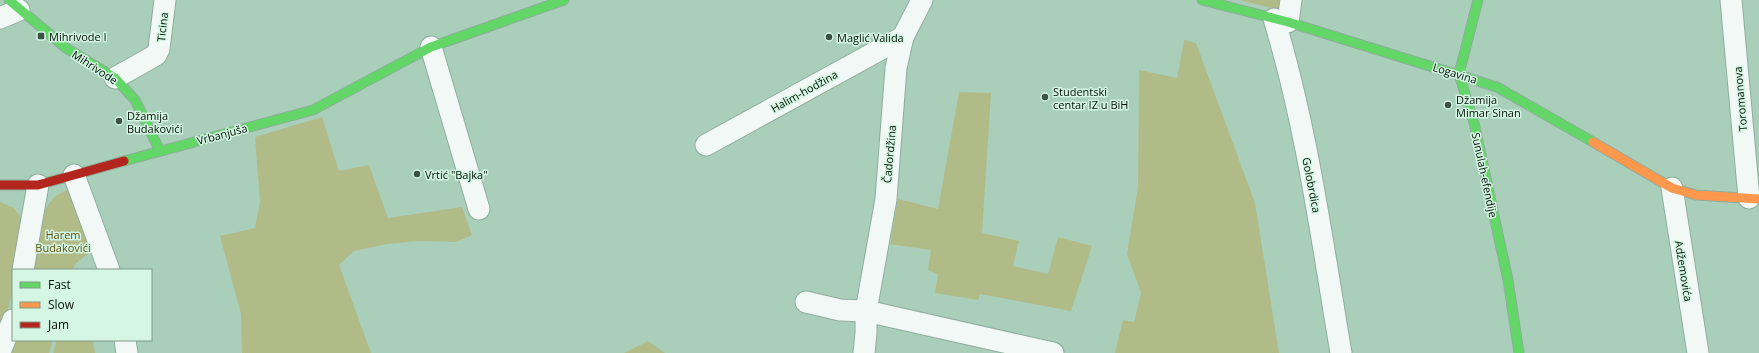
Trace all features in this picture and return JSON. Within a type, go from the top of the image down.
[{"type":"street","name":"Ticina","points":[[116,78],[156,55],[160,49],[165,0]]},
{"type":"street","name":"Vrbanjuša","points":[[0,185],[38,185],[313,110],[431,47],[564,0]]},
{"type":"street","name":"Čadordžina","points":[[864,353],[866,311],[885,206],[896,68],[903,37],[922,0]]},
{"type":"street","name":"Logavina","points":[[1202,0],[1281,20],[1497,87],[1672,188],[1696,195],[1754,198]]},
{"type":"street","points":[[1281,20],[1291,0]]},
{"type":"street","points":[[1459,74],[1478,0]]},
{"type":"street","name":"Toromanova","points":[[1731,0],[1754,198]]},
{"type":"street","name":"Mihrivode","points":[[14,5],[66,48],[116,78],[135,100],[160,151]]},
{"type":"street","points":[[0,18],[14,5]]},
{"type":"street","name":"Golobrdica","points":[[1281,20],[1284,53],[1311,176],[1341,353]]},
{"type":"street","name":"Halim-hodžina","points":[[706,145],[903,37]]},
{"type":"street","points":[[431,47],[479,209]]},
{"type":"street","name":"Sunulah-efendije","points":[[1459,74],[1474,123],[1508,280],[1519,353]]},
{"type":"street","points":[[74,175],[109,269]]},
{"type":"street","points":[[23,269],[38,185]]},
{"type":"street","name":"Adžemovića","points":[[1672,188],[1698,353]]},
{"type":"street","points":[[806,302],[840,310],[866,311],[1053,353]]},
{"type":"street","points":[[0,352],[12,322]]},
{"type":"street","points":[[126,341],[127,353]]},
{"type":"green space","points":[[1239,0],[1287,0],[1283,9],[1275,9]]},
{"type":"green space","points":[[1184,40],[1196,43],[1255,203],[1279,353],[1115,353],[1123,320],[1134,322],[1141,293],[1127,254],[1138,187],[1139,70],[1177,78]]},
{"type":"green space","points":[[959,92],[991,93],[982,233],[1019,241],[1013,266],[1048,274],[1058,237],[1092,246],[1071,311],[980,294],[978,300],[935,293],[938,274],[928,270],[931,250],[890,244],[898,199],[938,209]]},
{"type":"green space","points":[[322,117],[339,171],[369,165],[388,218],[462,207],[472,235],[456,242],[420,241],[387,244],[354,251],[339,265],[371,353],[242,353],[241,314],[220,236],[255,228],[260,202],[255,137]]},
{"type":"green space","name":"Harem Budakovići","points":[[71,188],[94,249],[75,264],[73,269],[31,269],[40,222],[49,204],[61,193]]},
{"type":"green space","name":"Harem Budakovići","points":[[0,202],[14,208],[22,219],[12,269],[12,292],[4,327],[0,335]]},
{"type":"green space","points":[[16,341],[53,341],[49,353],[10,353]]},
{"type":"green space","points":[[57,341],[93,341],[95,353],[53,353]]},
{"type":"green space","points":[[648,341],[665,353],[624,353]]},
{"type":"traffic: fast","points":[[9,0],[66,48],[115,78],[135,100],[160,151]]},
{"type":"traffic: fast","points":[[124,161],[313,110],[431,47],[564,0]]},
{"type":"traffic: fast","points":[[1202,0],[1288,22],[1497,87],[1593,142]]},
{"type":"traffic: fast","points":[[1478,0],[1459,74],[1474,123],[1508,280],[1519,353]]},
{"type":"traffic: slow","points":[[1593,142],[1672,188],[1696,195],[1759,199]]},
{"type":"traffic: jam","points":[[0,185],[38,185],[124,161]]},
{"type":"place","name":"Mihrivode I","points":[[41,36]]},
{"type":"place","name":"Maglić Valida","points":[[829,37]]},
{"type":"place","name":"Studentski centar IZ u BiH","points":[[1045,97]]},
{"type":"place","name":"Džamija Mimar Sinan","points":[[1448,105]]},
{"type":"place","name":"Džamija Budakovići","points":[[119,121]]},
{"type":"place","name":"Vrtić \"Bajka\"","points":[[417,174]]}]
